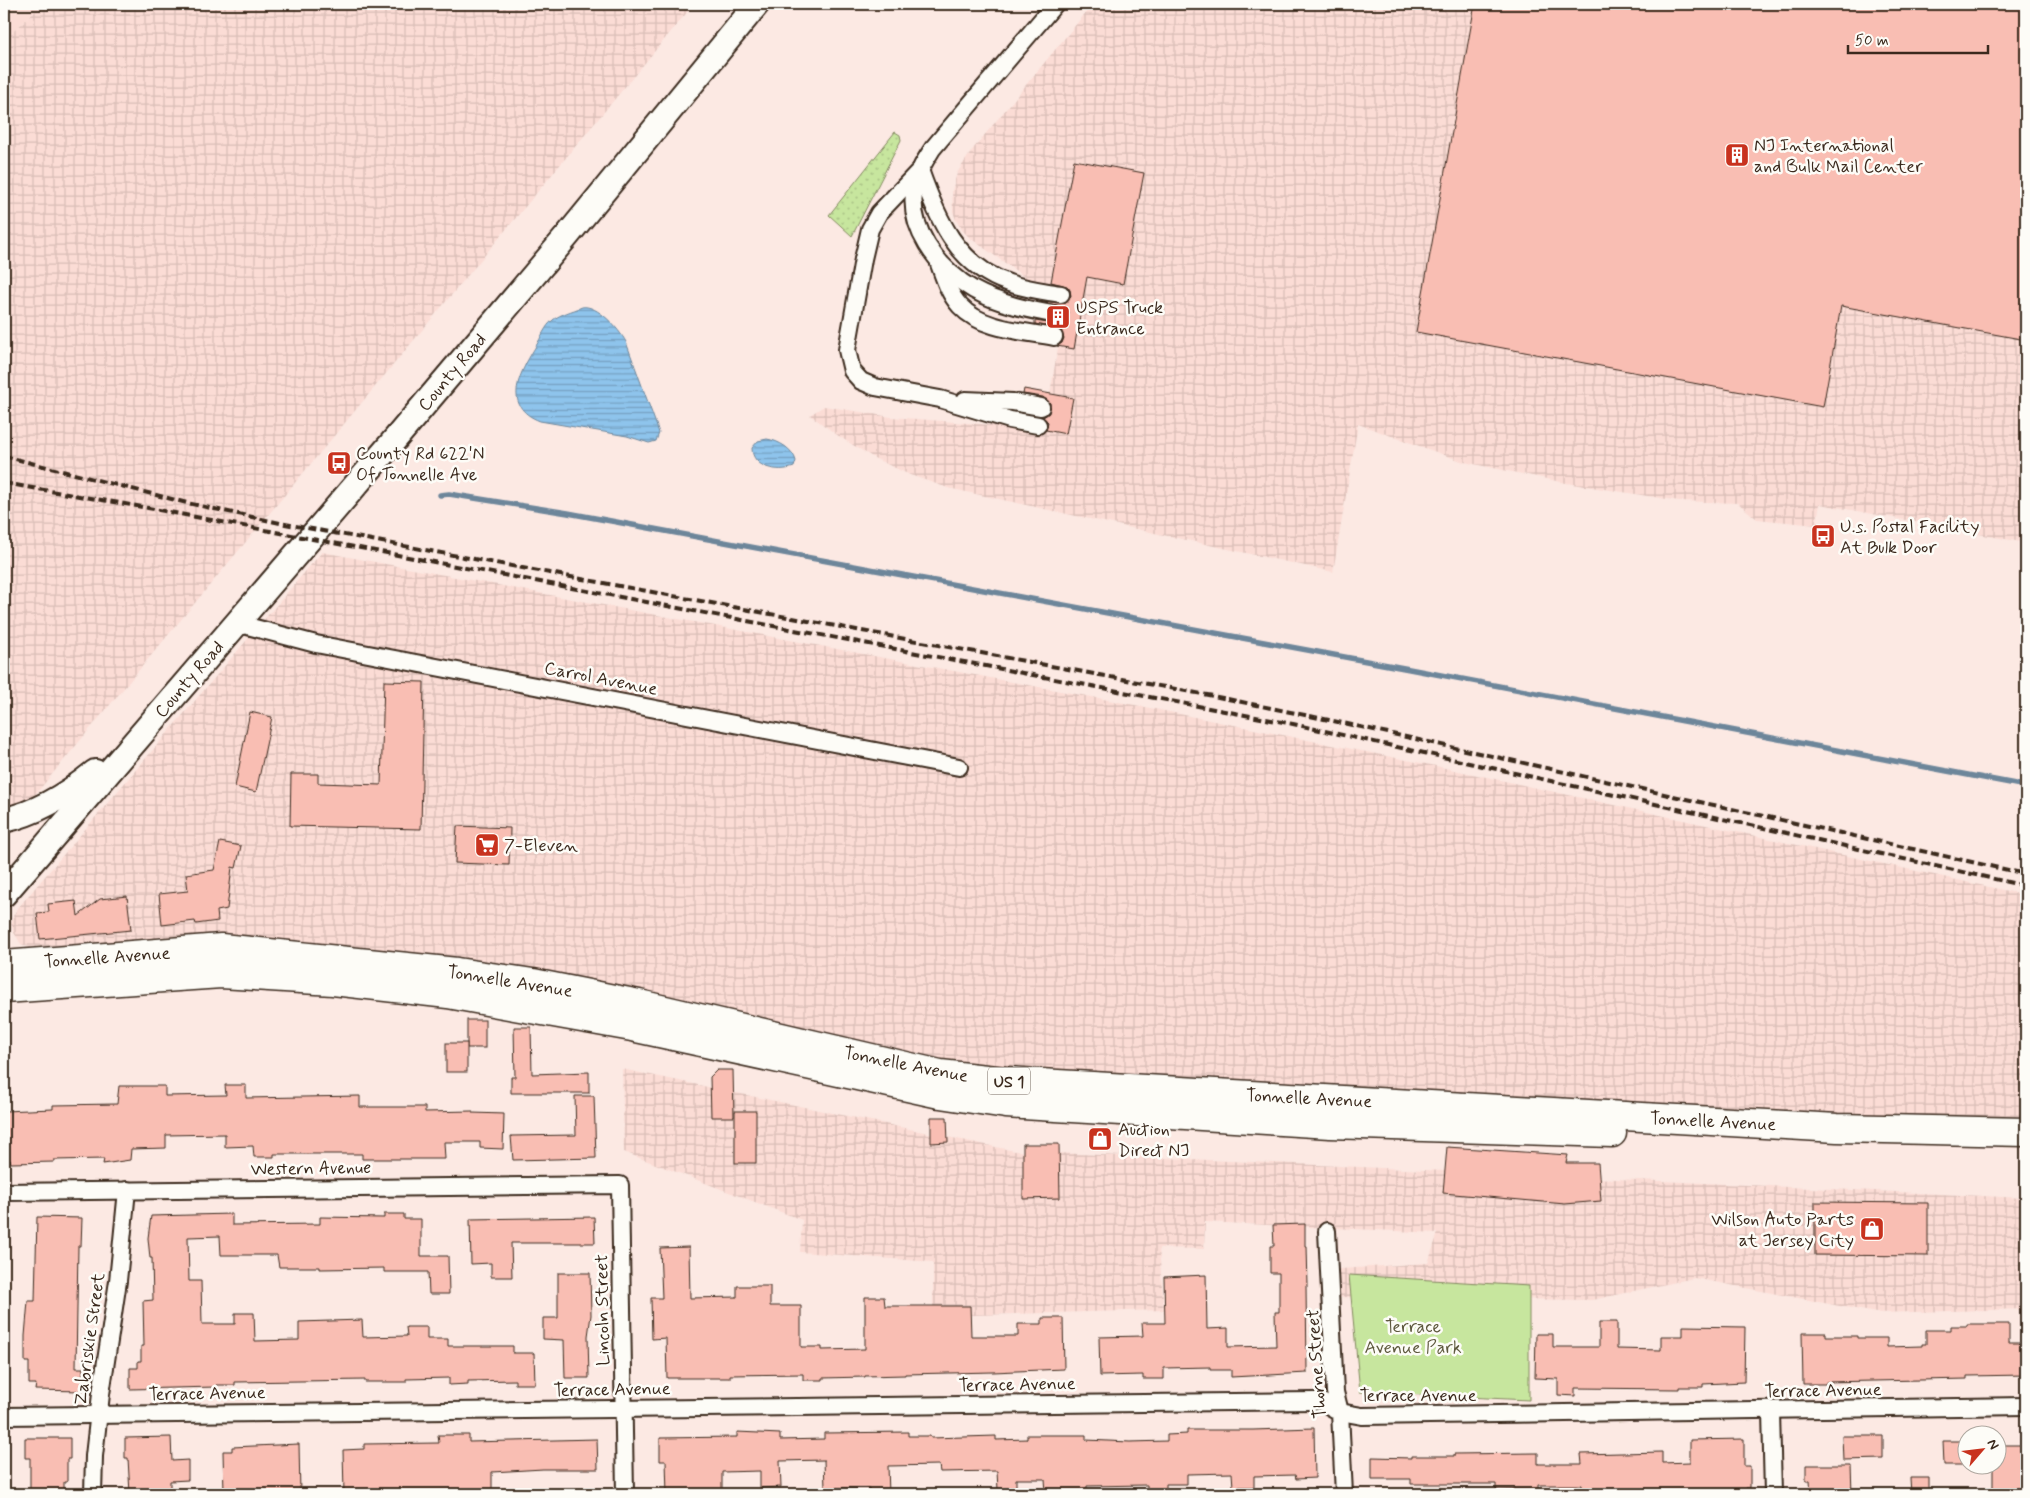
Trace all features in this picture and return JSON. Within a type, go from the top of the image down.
[{"type":"highway","name":"Tonnelle Avenue","points":[[4,965],[221,948],[457,972],[532,983],[639,1004],[940,1074],[1005,1081],[1837,1128],[2026,1132]]},
{"type":"highway","points":[[4,952],[32,962]]},
{"type":"highway","name":"Tonnelle Avenue","points":[[4,989],[221,974],[354,984],[448,994],[632,1027],[940,1094],[1006,1104],[1330,1124],[2026,1147]]},
{"type":"main road","name":"County Road","points":[[4,894],[214,652],[236,623],[567,236],[757,4]]},
{"type":"main road","name":"County Road","points":[[4,820],[25,816],[74,789],[141,735]]},
{"type":"street","points":[[1038,424],[1010,420],[940,399],[867,384],[856,376],[849,364],[847,350],[866,244],[874,220],[886,204],[920,170],[941,138],[1055,4]]},
{"type":"street","points":[[920,170],[914,195],[915,211],[927,246],[938,262],[953,296],[967,312],[994,325],[1054,337]]},
{"type":"street","points":[[920,170],[932,203],[944,228],[951,240],[968,260],[980,269],[1003,281],[1062,294]]},
{"type":"street","points":[[938,262],[960,280],[986,295],[1023,308],[1058,315]]},
{"type":"street","points":[[940,399],[1013,402],[1041,407]]},
{"type":"street","name":"Carrol Avenue","points":[[236,623],[316,644],[959,767]]},
{"type":"street","name":"Western Avenue","points":[[4,1192],[620,1185]]},
{"type":"street","name":"Lincoln Street","points":[[620,1185],[625,1494]]},
{"type":"street","name":"Zabriskie Street","points":[[93,1494],[98,1415],[118,1281],[126,1190]]},
{"type":"street","name":"Thorne Street","points":[[1327,1231],[1335,1392],[1340,1412],[1344,1494]]},
{"type":"street","name":"Terrace Avenue","points":[[4,1416],[1320,1401],[1340,1412],[1362,1416],[2026,1406]]},
{"type":"street","points":[[1771,1411],[1773,1494]]},
{"type":"shaded area","points":[[4,4],[43,4],[4,40]]},
{"type":"shaded area","points":[[43,4],[694,4],[4,832],[4,40]]},
{"type":"shaded area","name":"NJ International and Bulk Mail Center","points":[[1093,4],[2026,4],[2026,543],[1820,504],[1816,525],[1757,519],[1738,503],[1679,501],[1566,483],[1464,462],[1358,424],[1333,572],[948,488],[910,475],[874,458],[840,437],[810,415],[824,406],[891,417],[993,425],[1043,434],[1068,289],[1042,284],[1026,278],[970,238],[956,220],[953,211],[952,191],[957,173],[973,149]]},
{"type":"shaded area","points":[[322,552],[1140,706],[1436,766],[2026,895],[2026,1121],[1738,1110],[983,1067],[185,938],[30,947],[21,944],[11,924],[17,909]]},
{"type":"shaded area","points":[[622,1069],[1015,1151],[2026,1198],[2026,1309],[1876,1313],[1694,1278],[1592,1300],[1332,1297],[1326,1270],[1428,1263],[1438,1233],[1205,1222],[1204,1249],[1159,1248],[1164,1310],[933,1316],[933,1262],[800,1252],[802,1220],[624,1152]]},
{"type":"green space","points":[[895,132],[900,135],[901,140],[852,236],[829,215]]},
{"type":"green space","name":"Terrace Avenue Park","points":[[1349,1275],[1529,1286],[1529,1400],[1360,1392]]},
{"type":"water","points":[[582,307],[588,307],[601,313],[613,324],[626,342],[659,433],[656,441],[649,443],[627,436],[540,421],[528,414],[520,406],[517,397],[517,387],[520,377],[545,329],[556,318]]},
{"type":"water","points":[[767,439],[789,449],[796,461],[794,467],[774,469],[756,460],[752,448],[758,441]]},
{"type":"building","name":"NJ International and Bulk Mail Center","points":[[1475,4],[2026,4],[2026,340],[1841,306],[1823,407],[1416,332]]},
{"type":"building","points":[[1074,160],[1144,173],[1123,284],[1087,277],[1074,349],[1057,346],[1062,343],[1064,338],[1060,329],[1035,324],[1035,321],[1061,325],[1068,317],[1068,312],[1064,307],[1039,301],[1064,303],[1071,296],[1067,286],[1051,282]]},
{"type":"building","points":[[1024,389],[1073,398],[1066,434],[1046,430],[1048,422],[1043,417],[1049,413],[1050,403],[1043,397],[1023,394]]},
{"type":"building","points":[[384,681],[424,682],[421,829],[290,826],[291,774],[318,774],[318,783],[381,785]]},
{"type":"building","points":[[250,712],[272,717],[256,792],[235,787]]},
{"type":"building","points":[[457,826],[510,828],[509,865],[455,863]]},
{"type":"building","points":[[220,842],[241,846],[236,868],[232,867],[227,909],[217,911],[218,921],[196,924],[195,921],[162,925],[159,894],[188,891],[186,874],[214,870]]},
{"type":"building","points":[[127,896],[131,930],[40,939],[37,913],[49,912],[48,904],[76,901],[78,916],[100,899]]},
{"type":"building","points":[[467,1020],[485,1020],[485,1048],[467,1048]]},
{"type":"building","points":[[514,1027],[531,1027],[532,1074],[589,1072],[589,1093],[511,1093],[511,1077],[515,1077]]},
{"type":"building","points":[[446,1043],[467,1043],[467,1072],[446,1072]]},
{"type":"building","points":[[717,1070],[733,1070],[734,1117],[711,1117],[710,1077]]},
{"type":"building","points":[[225,1085],[246,1085],[246,1098],[360,1096],[360,1107],[425,1107],[425,1112],[472,1111],[472,1113],[504,1114],[503,1149],[480,1148],[480,1142],[444,1142],[445,1159],[362,1159],[362,1154],[274,1154],[274,1157],[254,1157],[253,1146],[225,1147],[225,1134],[166,1135],[166,1148],[131,1149],[130,1160],[103,1164],[104,1159],[11,1163],[10,1160],[4,1160],[4,1111],[53,1109],[53,1105],[117,1104],[119,1086],[165,1086],[165,1096],[226,1095]]},
{"type":"building","points":[[575,1096],[594,1096],[596,1158],[513,1160],[511,1136],[576,1135]]},
{"type":"building","points":[[735,1111],[756,1111],[756,1163],[735,1163]]},
{"type":"building","points":[[931,1117],[947,1117],[948,1142],[931,1143]]},
{"type":"building","points":[[1023,1144],[1059,1144],[1060,1198],[1023,1199]]},
{"type":"building","points":[[1447,1147],[1568,1155],[1566,1163],[1598,1163],[1601,1201],[1565,1204],[1443,1193]]},
{"type":"building","name":"Wilson Auto Parts at Jersey City","points":[[1815,1202],[1928,1203],[1928,1256],[1815,1255]]},
{"type":"building","points":[[232,1214],[232,1225],[320,1224],[320,1217],[384,1218],[384,1214],[404,1214],[404,1219],[421,1219],[421,1256],[448,1256],[449,1294],[429,1294],[428,1272],[384,1272],[384,1268],[320,1269],[320,1267],[279,1267],[277,1255],[221,1255],[220,1236],[188,1237],[189,1281],[201,1281],[202,1324],[235,1324],[235,1313],[254,1313],[255,1341],[299,1340],[299,1322],[362,1320],[363,1337],[407,1336],[406,1327],[427,1327],[427,1339],[448,1339],[448,1346],[513,1346],[513,1353],[534,1353],[535,1384],[515,1384],[515,1380],[468,1381],[468,1384],[449,1385],[449,1378],[406,1379],[406,1382],[365,1382],[365,1380],[235,1382],[235,1385],[216,1385],[216,1387],[130,1389],[130,1368],[138,1368],[138,1361],[141,1361],[141,1346],[144,1346],[143,1301],[153,1300],[152,1258],[150,1258],[148,1238],[151,1216]]},
{"type":"building","points":[[37,1217],[82,1218],[81,1246],[78,1246],[76,1368],[83,1368],[82,1391],[35,1390],[36,1384],[29,1384],[29,1362],[25,1362],[25,1336],[28,1301],[35,1301]]},
{"type":"building","points":[[594,1217],[595,1243],[511,1243],[512,1277],[491,1277],[491,1263],[471,1264],[470,1219]]},
{"type":"building","points":[[1305,1224],[1308,1286],[1306,1286],[1307,1373],[1231,1377],[1231,1370],[1210,1370],[1210,1367],[1164,1368],[1164,1379],[1143,1379],[1143,1375],[1100,1376],[1099,1337],[1143,1336],[1142,1323],[1165,1323],[1164,1277],[1206,1275],[1207,1329],[1228,1328],[1228,1347],[1276,1346],[1275,1312],[1279,1312],[1279,1273],[1270,1273],[1270,1246],[1274,1246],[1273,1225]]},
{"type":"building","points":[[689,1247],[690,1298],[737,1297],[737,1286],[770,1286],[770,1306],[801,1306],[801,1347],[822,1347],[822,1350],[865,1349],[865,1297],[884,1297],[885,1306],[970,1306],[971,1336],[1018,1336],[1018,1324],[1042,1324],[1042,1318],[1063,1318],[1064,1369],[905,1374],[822,1378],[822,1380],[803,1380],[803,1374],[730,1375],[730,1378],[667,1378],[666,1338],[652,1339],[651,1298],[662,1298],[660,1248]]},
{"type":"building","points":[[558,1273],[590,1273],[589,1378],[565,1378],[564,1340],[543,1339],[543,1318],[558,1318]]},
{"type":"building","points":[[1599,1322],[1617,1322],[1617,1349],[1661,1350],[1661,1336],[1683,1336],[1683,1326],[1745,1327],[1744,1382],[1703,1384],[1703,1387],[1679,1387],[1679,1389],[1575,1388],[1575,1396],[1558,1395],[1558,1379],[1535,1378],[1536,1334],[1553,1334],[1553,1347],[1599,1347]]},
{"type":"building","points":[[1967,1324],[2009,1324],[2009,1343],[2026,1343],[2026,1375],[1967,1376],[1967,1379],[1803,1384],[1802,1333],[1826,1333],[1826,1336],[1857,1336],[1857,1338],[1887,1338],[1887,1347],[1922,1346],[1922,1344],[1926,1344],[1926,1330],[1951,1330],[1951,1326],[1967,1326]]},
{"type":"building","points":[[1314,1428],[1315,1478],[1296,1479],[1295,1475],[1254,1476],[1254,1487],[1233,1487],[1232,1473],[1187,1474],[1187,1484],[1166,1484],[1166,1493],[1147,1493],[1147,1485],[1087,1486],[1087,1491],[1046,1492],[1045,1479],[1016,1479],[1016,1489],[998,1490],[997,1471],[940,1472],[939,1465],[888,1466],[889,1494],[870,1494],[869,1488],[825,1488],[824,1460],[780,1461],[781,1487],[760,1488],[760,1471],[722,1472],[722,1494],[667,1494],[666,1461],[660,1461],[660,1438],[737,1437],[737,1432],[780,1434],[780,1440],[824,1439],[824,1433],[908,1432],[908,1436],[930,1436],[931,1438],[996,1436],[996,1440],[1027,1439],[1027,1435],[1086,1435],[1086,1440],[1130,1442],[1167,1441],[1167,1435],[1187,1434],[1187,1430]]},
{"type":"building","points":[[438,1435],[469,1435],[469,1442],[597,1439],[598,1469],[543,1469],[492,1472],[492,1490],[471,1490],[471,1494],[440,1494],[440,1492],[344,1494],[343,1450],[364,1449],[364,1444],[439,1443]]},
{"type":"building","points":[[1842,1436],[1883,1436],[1883,1459],[1843,1460]]},
{"type":"building","points":[[171,1437],[172,1461],[188,1460],[188,1480],[170,1481],[170,1494],[130,1494],[128,1458],[125,1458],[125,1438]]},
{"type":"building","points":[[25,1438],[70,1438],[70,1459],[67,1459],[67,1482],[64,1482],[64,1494],[30,1494],[30,1458],[25,1458]]},
{"type":"building","points":[[1744,1439],[1744,1466],[1750,1466],[1750,1488],[1746,1488],[1746,1494],[1582,1494],[1582,1485],[1538,1485],[1538,1490],[1496,1489],[1496,1484],[1411,1484],[1411,1479],[1372,1479],[1372,1457],[1411,1458],[1411,1456],[1454,1456],[1454,1454],[1538,1453],[1538,1464],[1582,1464],[1581,1454],[1662,1452],[1662,1463],[1690,1462],[1690,1440]]},
{"type":"building","points":[[1943,1441],[1958,1441],[1958,1465],[1944,1465]]},
{"type":"building","points":[[299,1444],[300,1494],[281,1494],[281,1492],[224,1493],[223,1451],[232,1451],[232,1447]]},
{"type":"building","points":[[2008,1445],[2026,1445],[2026,1494],[1993,1494],[1993,1476],[2008,1476]]},
{"type":"building","points":[[1806,1465],[1851,1465],[1852,1494],[1811,1494],[1810,1481],[1806,1481]]},
{"type":"building","points":[[1910,1478],[1929,1478],[1929,1494],[1911,1494]]},
{"type":"waterway","points":[[440,495],[449,494],[568,513],[1404,668],[2026,786]]},
{"type":"railway","points":[[4,456],[187,503],[280,523],[1213,696],[2026,874]]},
{"type":"railway","points":[[4,483],[148,508],[1293,724],[2026,886]]},
{"type":"place","name":"NJ International and Bulk Mail Center","points":[[1737,155]]},
{"type":"place","name":"USPS Truck Entrance","points":[[1058,317]]},
{"type":"place","name":"County Rd 622'N Of Tonnelle Ave","points":[[339,463]]},
{"type":"place","name":"U.s. Postal Facility At Bulk Door","points":[[1823,536]]},
{"type":"place","name":"7-Eleven","points":[[487,845]]},
{"type":"place","name":"Auction Direct NJ","points":[[1100,1139]]},
{"type":"place","name":"Wilson Auto Parts at Jersey City","points":[[1872,1229]]}]
